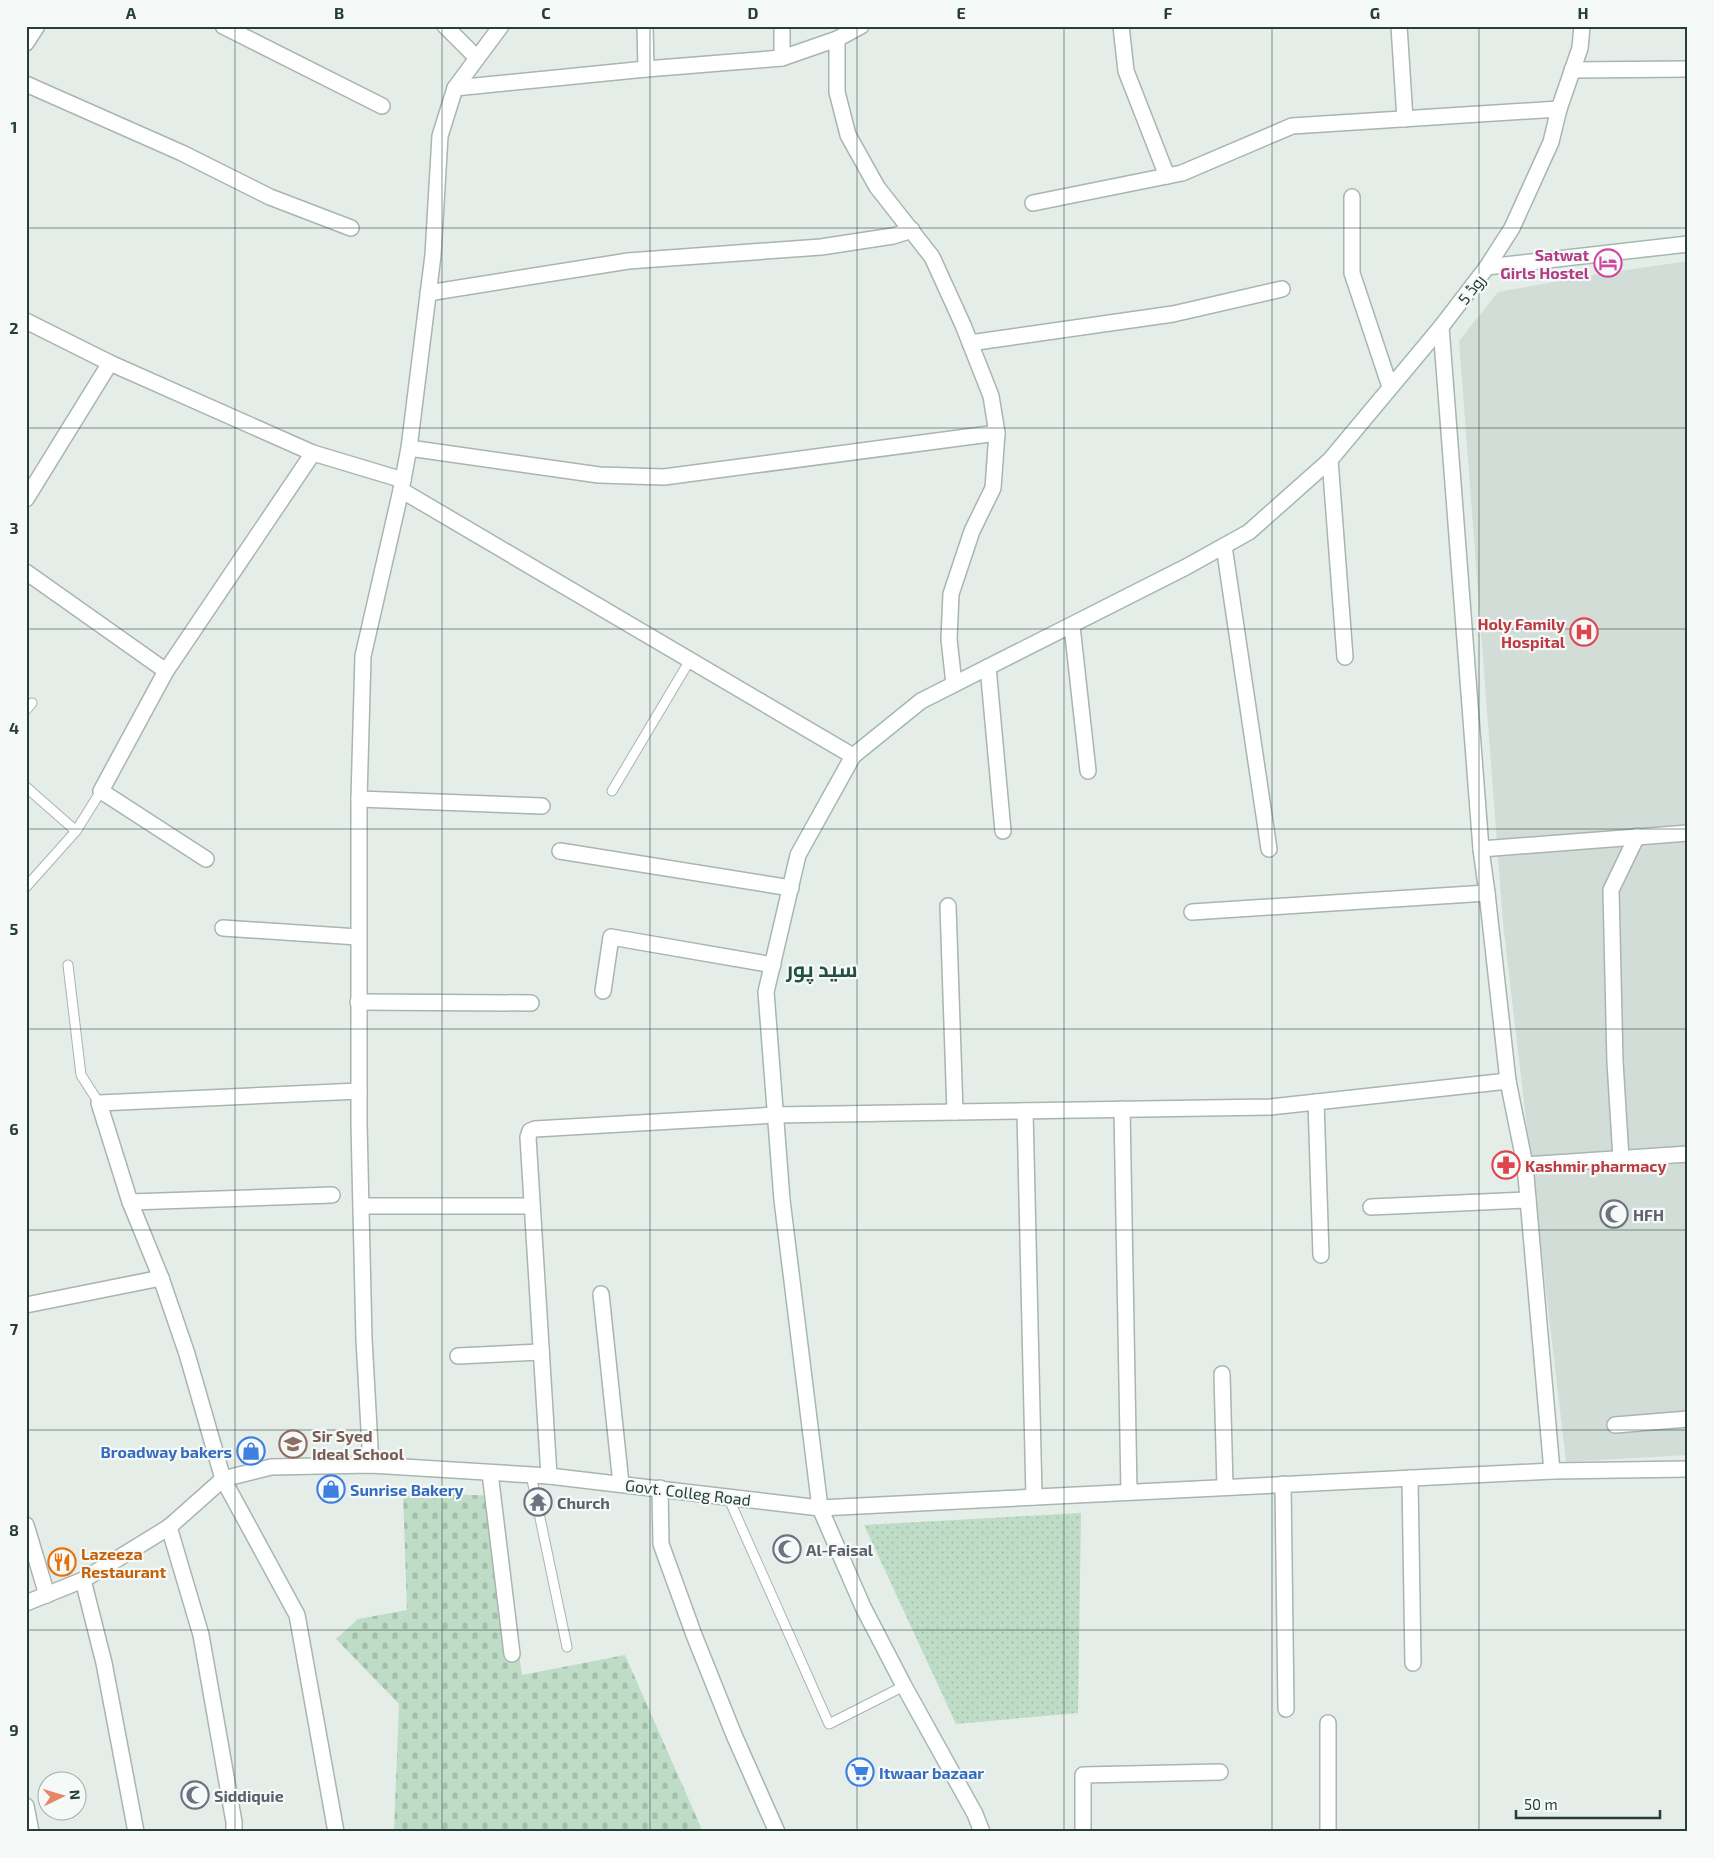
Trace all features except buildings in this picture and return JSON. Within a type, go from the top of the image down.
[{"type":"street","points":[[26,43],[37,26]]},
{"type":"street","points":[[223,26],[382,106]]},
{"type":"street","points":[[445,26],[477,58]]},
{"type":"street","points":[[371,1465],[364,1339],[358,1002],[359,799],[363,656],[409,448],[433,255],[440,136],[456,88],[500,26]]},
{"type":"street","points":[[644,26],[646,69]]},
{"type":"street","points":[[782,26],[782,58]]},
{"type":"street","points":[[456,88],[646,69],[782,58],[837,39],[861,26]]},
{"type":"street","points":[[1121,26],[1126,71],[1167,176]]},
{"type":"street","points":[[1399,26],[1405,119]]},
{"type":"street","points":[[1487,267],[1512,228],[1551,142],[1559,109],[1580,48],[1582,26]]},
{"type":"street","points":[[837,39],[837,92],[848,135],[877,187],[932,257],[991,396],[997,433],[993,488],[972,531],[951,594],[949,639],[954,684]]},
{"type":"street","points":[[1572,70],[1688,69]]},
{"type":"street","points":[[26,84],[182,153],[270,197],[351,228]]},
{"type":"street","points":[[1033,203],[1182,173],[1292,126],[1559,109]]},
{"type":"street","points":[[1352,197],[1352,273],[1390,387]]},
{"type":"street","points":[[428,294],[628,261],[821,246],[893,236],[912,230]]},
{"type":"street","name":"روڈ 5","points":[[853,756],[921,701],[1072,626],[1249,532],[1330,460],[1441,327],[1487,267],[1688,244]]},
{"type":"street","points":[[970,343],[1173,314],[1282,289]]},
{"type":"street","points":[[26,321],[110,363],[313,454],[402,485],[690,660],[853,756],[798,856],[766,992],[782,1200],[820,1508],[863,1607],[904,1686],[975,1814],[982,1832]]},
{"type":"street","points":[[1441,327],[1481,849],[1508,1081],[1525,1165],[1552,1471]]},
{"type":"street","points":[[26,499],[110,363]]},
{"type":"street","points":[[409,448],[599,474],[664,477],[997,433]]},
{"type":"street","points":[[206,859],[101,791],[166,671],[313,454]]},
{"type":"street","points":[[1330,460],[1345,658]]},
{"type":"street","points":[[1224,546],[1269,849]]},
{"type":"street","points":[[26,572],[166,671]]},
{"type":"street","points":[[1072,626],[1088,771]]},
{"type":"street","points":[[988,667],[1004,830]]},
{"type":"street","points":[[359,799],[542,806]]},
{"type":"street","points":[[1481,849],[1688,833]]},
{"type":"street","points":[[1621,1158],[1615,1062],[1611,890],[1637,836]]},
{"type":"street","points":[[560,851],[790,888]]},
{"type":"street","points":[[1192,912],[1487,893]]},
{"type":"street","points":[[948,906],[956,1112]]},
{"type":"street","points":[[223,928],[358,937]]},
{"type":"street","points":[[603,991],[611,937],[773,965]]},
{"type":"street","points":[[358,1002],[531,1003]]},
{"type":"street","points":[[549,1476],[528,1138],[530,1131],[535,1128],[775,1115],[1270,1107],[1508,1081]]},
{"type":"street","points":[[336,1832],[297,1615],[223,1479],[187,1354],[130,1202],[99,1103],[359,1091]]},
{"type":"street","points":[[1316,1102],[1321,1255]]},
{"type":"street","points":[[1122,1109],[1129,1492]]},
{"type":"street","points":[[1026,1111],[1034,1497]]},
{"type":"street","points":[[1525,1165],[1688,1154]]},
{"type":"street","points":[[130,1202],[332,1195]]},
{"type":"street","points":[[1371,1208],[1528,1200]]},
{"type":"street","points":[[361,1206],[532,1206]]},
{"type":"street","points":[[26,1305],[160,1278]]},
{"type":"street","points":[[601,1294],[621,1484]]},
{"type":"street","points":[[458,1356],[541,1352]]},
{"type":"street","points":[[1222,1374],[1226,1487]]},
{"type":"street","points":[[1615,1425],[1688,1419]]},
{"type":"street","name":"Govt. Colleg Road","points":[[26,1603],[83,1580],[169,1527],[223,1479],[271,1467],[371,1465],[549,1476],[820,1508],[1552,1471],[1688,1469]]},
{"type":"street","points":[[490,1473],[512,1654]]},
{"type":"street","points":[[1410,1478],[1413,1663]]},
{"type":"street","points":[[1283,1484],[1286,1709]]},
{"type":"street","points":[[660,1488],[661,1544],[734,1736],[776,1832]]},
{"type":"street","points":[[26,1525],[47,1595]]},
{"type":"street","points":[[169,1527],[201,1635],[234,1822],[234,1832]]},
{"type":"street","points":[[83,1580],[104,1663],[136,1832]]},
{"type":"street","points":[[1328,1723],[1328,1832]]},
{"type":"street","points":[[1083,1832],[1083,1774],[1220,1772]]},
{"type":"street","points":[[26,1806],[31,1832]]},
{"type":"lane","points":[[612,791],[690,660]]},
{"type":"lane","points":[[26,787],[76,831]]},
{"type":"lane","points":[[26,887],[76,831],[101,791]]},
{"type":"lane","points":[[68,965],[81,1075],[99,1103]]},
{"type":"lane","points":[[531,1475],[567,1647]]},
{"type":"lane","points":[[728,1497],[830,1724],[904,1686]]},
{"type":"shaded area","name":"Holy Family Hospital","points":[[1688,261],[1688,1455],[1566,1462],[1503,923],[1459,341],[1498,292],[1599,274]]},
{"type":"green space","points":[[403,1492],[496,1496],[522,1675],[625,1655],[703,1832],[394,1832],[399,1704],[336,1639],[358,1619],[407,1610]]},
{"type":"green space","points":[[1081,1513],[1078,1713],[956,1724],[864,1525]]},
{"type":"place","name":"Satwat Girls Hostel","points":[[1608,263]]},
{"type":"place","name":"Holy Family Hospital","points":[[1584,632]]},
{"type":"place","name":"Kashmir pharmacy","points":[[1506,1165]]},
{"type":"place","name":"HFH","points":[[1614,1214]]},
{"type":"place","name":"Sir Syed Ideal School","points":[[293,1444]]},
{"type":"place","name":"Broadway bakers","points":[[251,1451]]},
{"type":"place","name":"Sunrise Bakery","points":[[331,1489]]},
{"type":"place","name":"Church","points":[[538,1502]]},
{"type":"place","name":"Al-Faisal","points":[[787,1549]]},
{"type":"place","name":"Lazeeza Restaurant","points":[[62,1562]]},
{"type":"place","name":"Itwaar bazaar","points":[[860,1772]]},
{"type":"place","name":"Siddiquie","points":[[195,1795]]},
{"type":"district","name":"سید پور","points":[[822,968]]}]
